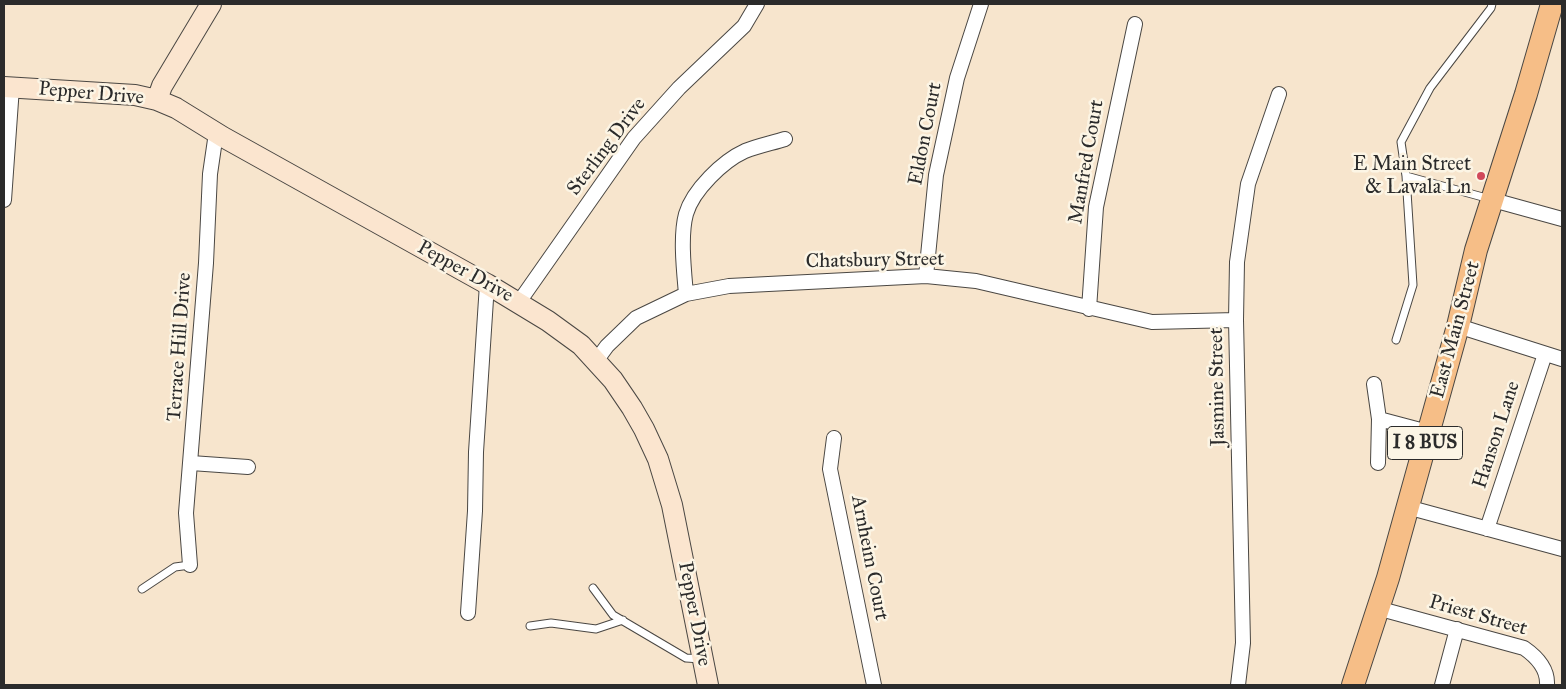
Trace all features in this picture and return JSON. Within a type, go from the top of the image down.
[{"type":"main road","name":"East Main Street","points":[[1353,685],[1388,578],[1458,326],[1476,250],[1526,94],[1552,4]]},
{"type":"street","points":[[157,100],[162,86],[211,4]]},
{"type":"street","name":"Sterling Drive","points":[[519,302],[634,138],[679,88],[744,26],[757,4]]},
{"type":"street","name":"Eldon Court","points":[[926,276],[936,175],[956,78],[981,4]]},
{"type":"street","name":"Manfred Court","points":[[1089,309],[1096,207],[1135,24]]},
{"type":"street","points":[[4,200],[8,87]]},
{"type":"street","name":"Pepper Drive","points":[[8,87],[124,94],[157,100],[176,108],[216,133],[519,302],[581,345],[596,361],[632,408],[658,459],[672,505],[708,685]]},
{"type":"street","name":"Jasmine Street","points":[[1238,685],[1244,643],[1236,320],[1237,262],[1248,184],[1279,94]]},
{"type":"street","name":"Terrace Hill Drive","points":[[190,565],[186,513],[206,264],[210,174],[216,133]]},
{"type":"street","points":[[686,294],[683,247],[686,214],[698,192],[721,166],[744,152],[785,139]]},
{"type":"street","points":[[1493,200],[1562,219]]},
{"type":"street","name":"Chatsbury Street","points":[[596,361],[607,346],[636,318],[686,294],[729,286],[926,276],[976,281],[1089,309],[1152,322],[1236,320]]},
{"type":"street","points":[[468,613],[487,284]]},
{"type":"street","points":[[1458,326],[1562,359]]},
{"type":"street","name":"Hanson Lane","points":[[1487,529],[1545,354]]},
{"type":"street","points":[[1374,384],[1378,419],[1378,463]]},
{"type":"street","points":[[1378,419],[1428,432]]},
{"type":"street","name":"Arnheim Court","points":[[834,438],[830,469],[874,685]]},
{"type":"street","points":[[190,463],[248,467]]},
{"type":"street","points":[[1407,507],[1562,549]]},
{"type":"street","name":"Priest Street","points":[[1378,608],[1524,648],[1534,654],[1545,671],[1547,685]]},
{"type":"street","points":[[1442,685],[1457,629]]},
{"type":"lane","points":[[1396,340],[1413,285],[1406,176],[1401,142],[1430,88],[1491,8],[1492,4]]},
{"type":"lane","points":[[1406,176],[1493,200]]},
{"type":"lane","points":[[142,589],[174,568],[190,565]]},
{"type":"lane","points":[[593,588],[613,615],[686,658],[704,659]]},
{"type":"lane","points":[[530,626],[551,623],[596,629],[623,620]]},
{"type":"place","name":"E Main Street & Lavala Ln","points":[[1481,176]]}]
